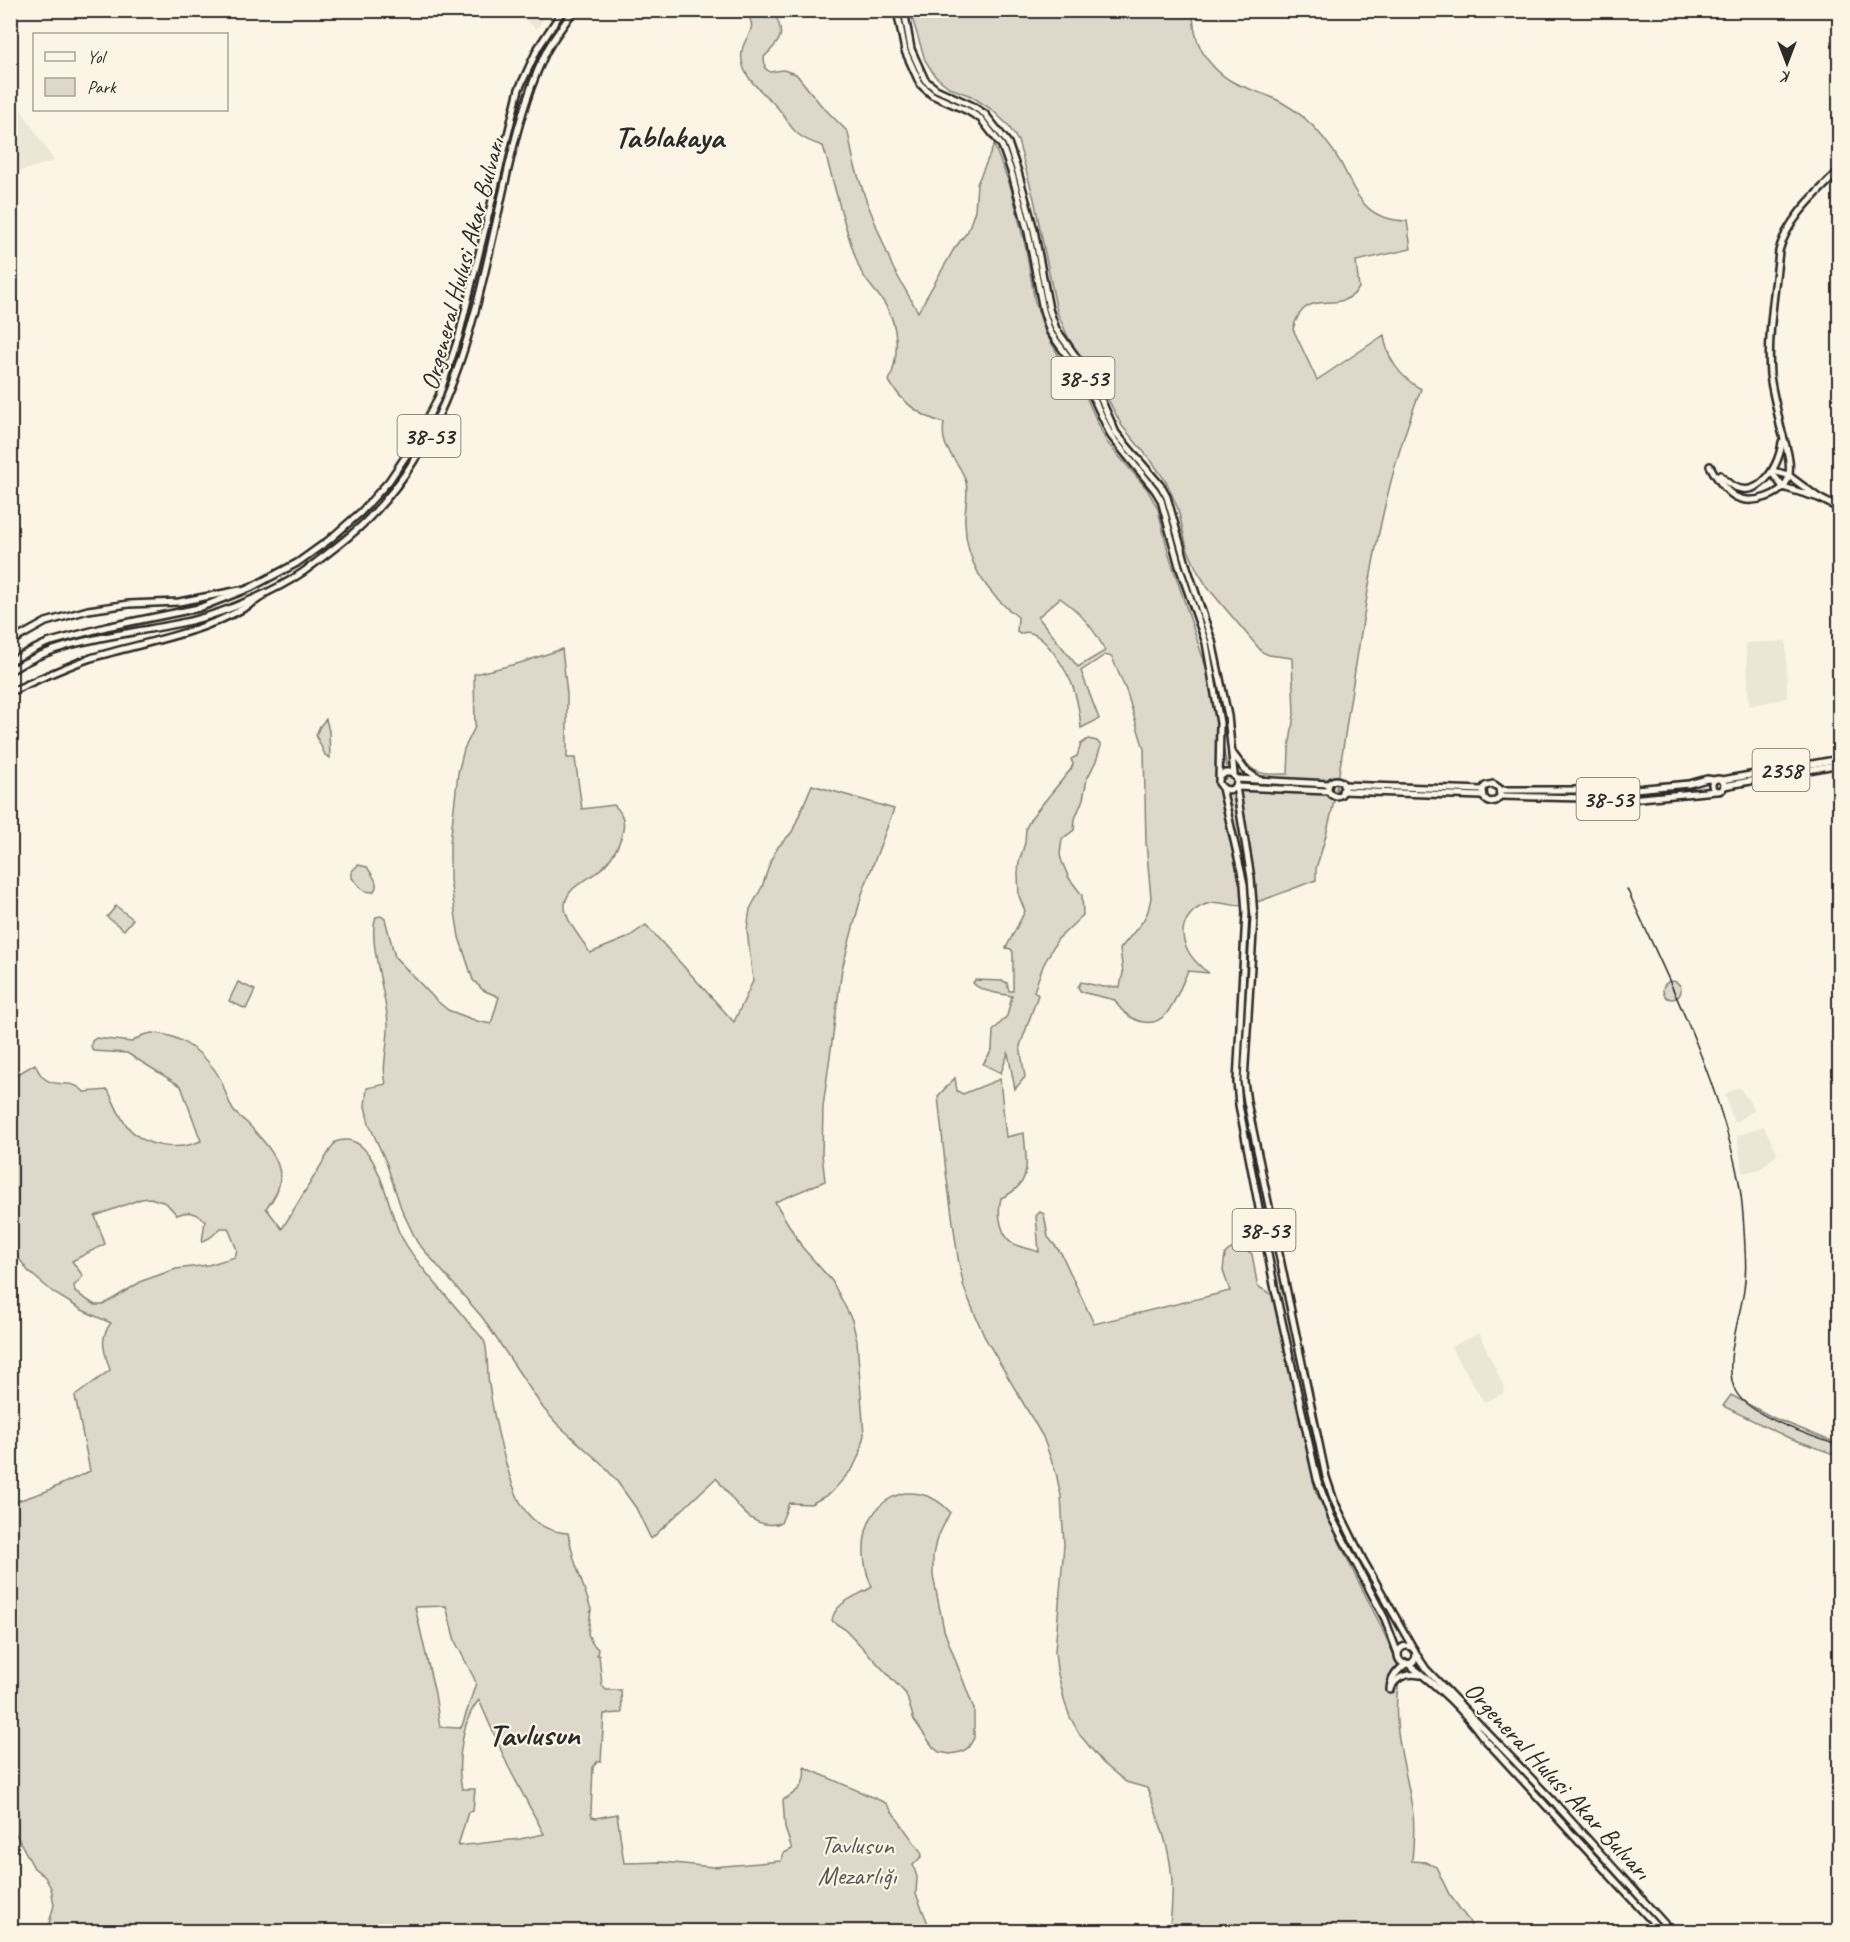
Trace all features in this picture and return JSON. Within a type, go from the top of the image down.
[{"type":"main road","name":"Orgeneral Hulusi Akar Bulvarı","points":[[10,661],[47,643],[106,627],[199,608],[250,588],[297,563],[329,540],[361,512],[389,481],[416,441],[439,396],[459,336],[519,89],[538,48],[563,10]]},
{"type":"main road","name":"Orgeneral Hulusi Akar Bulvarı","points":[[10,671],[52,651],[120,634],[194,620],[241,604],[300,574],[366,521],[397,486],[425,445],[446,402],[468,337],[530,87],[546,51],[574,10]]},
{"type":"main road","name":"38-53","points":[[897,10],[905,51],[920,84],[932,95],[981,119],[1002,146],[1028,232],[1043,310],[1050,332],[1086,382],[1111,436],[1155,489],[1161,500],[1179,566],[1206,643],[1220,723],[1220,777]]},
{"type":"main road","name":"38-53","points":[[904,10],[911,49],[925,80],[936,89],[985,114],[1008,143],[1034,230],[1049,309],[1056,329],[1092,379],[1116,433],[1161,486],[1167,497],[1186,564],[1212,641],[1227,716],[1235,776]]},
{"type":"main road","points":[[1738,487],[1726,481],[1710,466],[1730,492],[1739,498],[1749,500],[1774,494],[1783,487],[1788,475],[1788,457],[1772,386],[1770,365],[1779,251],[1782,240],[1792,224],[1839,170]]},
{"type":"main road","points":[[1730,492],[1738,487],[1759,486],[1765,482],[1772,472],[1781,446],[1782,432]]},
{"type":"main road","points":[[1772,472],[1788,475],[1819,498],[1839,509]]},
{"type":"main road","points":[[1772,472],[1783,487],[1819,498]]},
{"type":"main road","points":[[1738,487],[1739,498]]},
{"type":"main road","points":[[10,692],[79,662],[170,638],[221,620],[250,605],[274,587]]},
{"type":"main road","points":[[10,642],[45,622],[88,610],[129,603],[185,601],[250,588]]},
{"type":"main road","points":[[1232,751],[1242,768],[1260,780]]},
{"type":"main road","name":"2358","points":[[1722,780],[1839,759]]},
{"type":"main road","points":[[1714,780],[1712,786],[1716,791],[1721,790],[1724,786],[1839,764]]},
{"type":"main road","points":[[1328,787],[1236,787],[1228,791],[1219,783],[1220,777],[1225,773],[1260,780],[1328,787],[1335,795],[1343,788],[1482,793]]},
{"type":"main road","points":[[1235,776],[1236,787]]},
{"type":"main road","points":[[1500,793],[1496,801],[1491,802],[1486,801],[1482,793],[1485,786],[1492,784],[1500,793],[1624,790],[1689,784],[1707,779],[1722,780],[1724,786]]},
{"type":"main road","points":[[1328,787],[1332,780],[1337,780],[1343,788]]},
{"type":"main road","name":"Orgeneral Hulusi Akar Bulvarı","points":[[1236,787],[1251,878],[1254,918],[1244,1081],[1326,1477],[1334,1502],[1363,1560],[1426,1669],[1552,1800],[1672,1932]]},
{"type":"main road","name":"38-53","points":[[1222,788],[1244,884],[1246,913],[1237,1082],[1239,1105],[1274,1285],[1317,1479],[1336,1526],[1385,1619],[1398,1654]]},
{"type":"main road","name":"38-53","points":[[1500,793],[1630,799],[1716,791]]},
{"type":"main road","points":[[1407,1663],[1401,1661],[1398,1654],[1405,1646],[1414,1651],[1414,1659],[1394,1676],[1390,1690],[1395,1681],[1403,1676],[1423,1675]]},
{"type":"main road","name":"Orgeneral Hulusi Akar Bulvarı","points":[[1407,1663],[1423,1675],[1473,1723],[1482,1736],[1662,1932]]},
{"type":"shaded area","points":[[516,11],[550,11],[536,29]]},
{"type":"shaded area","points":[[10,92],[54,161],[11,174],[10,174]]},
{"type":"shaded area","points":[[1786,641],[1787,698],[1749,706],[1746,643]]},
{"type":"shaded area","points":[[1739,1087],[1755,1110],[1734,1123],[1725,1094]]},
{"type":"shaded area","points":[[1764,1126],[1778,1154],[1760,1169],[1743,1173],[1737,1136]]},
{"type":"shaded area","points":[[1479,1333],[1505,1389],[1503,1394],[1484,1402],[1451,1347]]},
{"type":"green space","points":[[745,11],[773,11],[781,31],[775,46],[764,57],[765,68],[770,72],[783,70],[796,74],[821,105],[848,132],[854,163],[865,197],[893,268],[918,312],[954,249],[968,231],[975,210],[977,184],[994,145],[1011,188],[1026,249],[1035,302],[1045,332],[1062,361],[1082,388],[1106,441],[1147,489],[1158,509],[1169,555],[1208,673],[1227,766],[1245,761],[1259,772],[1288,774],[1294,715],[1292,658],[1262,652],[1208,588],[1198,572],[1187,548],[1178,509],[1167,483],[1122,426],[1099,382],[1068,337],[1057,312],[1034,199],[1018,141],[1008,125],[991,109],[971,96],[950,88],[935,76],[925,60],[910,11],[1193,11],[1195,33],[1200,47],[1219,72],[1233,82],[1277,100],[1299,113],[1332,149],[1357,195],[1369,209],[1385,218],[1407,221],[1411,249],[1356,261],[1359,288],[1342,301],[1306,307],[1298,315],[1293,329],[1317,380],[1384,335],[1391,360],[1407,379],[1421,389],[1395,468],[1376,547],[1336,789],[1328,829],[1316,868],[1316,880],[1246,905],[1237,906],[1214,902],[1194,911],[1185,923],[1184,939],[1190,954],[1209,973],[1188,971],[1172,1005],[1160,1019],[1145,1022],[1130,1017],[1115,1000],[1081,992],[1078,987],[1081,982],[1103,987],[1120,987],[1123,973],[1120,949],[1143,921],[1151,898],[1146,843],[1144,749],[1127,693],[1112,657],[1105,655],[1081,671],[1099,719],[1081,728],[1079,709],[1067,673],[1045,642],[1028,632],[1020,634],[1017,632],[1018,617],[997,598],[980,576],[966,538],[966,482],[944,441],[944,423],[912,408],[889,381],[896,350],[892,320],[883,301],[859,267],[823,146],[806,140],[795,132],[776,106],[752,82],[744,69],[742,53],[751,30],[750,18]],"holes":[[[1060,598],[1092,628],[1105,651],[1078,667],[1038,617]]]},
{"type":"green space","points":[[562,649],[567,694],[567,758],[575,758],[582,809],[614,805],[620,811],[624,822],[620,840],[610,860],[573,889],[565,904],[570,923],[590,953],[627,938],[646,925],[734,1022],[753,981],[747,930],[750,909],[762,887],[778,847],[792,832],[812,785],[894,809],[862,894],[842,969],[823,1107],[822,1154],[825,1181],[775,1202],[802,1247],[832,1281],[852,1320],[857,1341],[864,1435],[853,1468],[831,1493],[811,1504],[789,1503],[781,1523],[770,1525],[751,1518],[736,1504],[716,1478],[651,1539],[636,1508],[616,1480],[543,1408],[482,1317],[417,1242],[401,1208],[386,1162],[369,1124],[365,1106],[367,1088],[386,1084],[384,1069],[388,1032],[387,1013],[374,939],[376,917],[381,916],[385,919],[395,957],[437,1001],[448,1010],[491,1024],[499,997],[483,990],[473,980],[459,937],[450,880],[450,843],[458,773],[464,749],[475,727],[474,674],[520,663]]},
{"type":"green space","points":[[326,719],[330,758],[325,755],[316,735]]},
{"type":"green space","points":[[1088,739],[1097,741],[1101,746],[1087,779],[1074,830],[1062,839],[1060,855],[1069,878],[1082,895],[1083,915],[1057,940],[1043,966],[1034,991],[1038,995],[1020,1046],[1025,1077],[1015,1089],[1008,1053],[1001,1073],[983,1064],[992,1050],[993,1031],[1007,1016],[1012,996],[985,990],[973,983],[975,980],[1003,981],[1007,983],[1009,991],[1013,991],[1013,952],[1006,948],[1025,911],[1019,896],[1018,873],[1026,828],[1031,818],[1071,769],[1073,764],[1071,759],[1077,756],[1081,744]]},
{"type":"green space","points":[[358,865],[367,867],[373,876],[376,886],[373,892],[364,891],[352,878],[352,871]]},
{"type":"green space","points":[[116,906],[133,919],[124,930],[107,917]]},
{"type":"green space","points":[[1672,981],[1678,984],[1681,990],[1678,996],[1672,999],[1666,996],[1663,990],[1666,984]]},
{"type":"green space","points":[[238,982],[255,990],[246,1009],[229,1001]]},
{"type":"green space","name":"Tavlusun Mezarlığı","points":[[162,1034],[183,1042],[201,1055],[215,1071],[233,1110],[267,1145],[278,1165],[279,1185],[275,1196],[266,1208],[282,1229],[335,1142],[349,1140],[361,1146],[378,1171],[394,1220],[405,1244],[484,1340],[494,1414],[514,1489],[521,1504],[536,1522],[551,1530],[568,1533],[591,1609],[588,1634],[598,1649],[602,1685],[606,1690],[621,1690],[622,1713],[604,1714],[601,1761],[593,1767],[591,1813],[592,1817],[596,1818],[617,1814],[624,1863],[663,1862],[713,1867],[781,1861],[784,1853],[792,1849],[785,1828],[783,1800],[800,1787],[804,1779],[804,1767],[886,1803],[921,1852],[922,1856],[913,1865],[917,1877],[916,1894],[931,1931],[47,1931],[54,1905],[51,1888],[45,1877],[34,1868],[11,1825],[11,1503],[47,1491],[90,1471],[75,1396],[110,1370],[104,1340],[111,1323],[82,1310],[54,1293],[28,1271],[11,1247],[11,1078],[35,1064],[40,1074],[53,1083],[72,1085],[84,1092],[108,1090],[125,1123],[143,1139],[172,1147],[201,1141],[181,1086],[127,1053],[93,1051],[91,1046],[92,1041],[96,1038],[132,1042],[143,1035]],"holes":[[[150,1198],[166,1203],[177,1215],[189,1212],[202,1218],[205,1221],[202,1242],[221,1228],[228,1228],[237,1250],[235,1257],[208,1265],[176,1269],[142,1281],[103,1305],[95,1305],[75,1292],[74,1286],[83,1276],[72,1261],[105,1244],[95,1216],[141,1199]],[[446,1606],[455,1641],[476,1683],[462,1726],[459,1728],[440,1727],[435,1694],[415,1607]],[[479,1700],[508,1766],[544,1834],[458,1846],[468,1812],[473,1811],[475,1789],[462,1789],[460,1779],[462,1743],[473,1708]]]},
{"type":"green space","points":[[955,1078],[957,1091],[963,1094],[1000,1079],[1006,1137],[1024,1133],[1026,1163],[1026,1172],[1019,1186],[1001,1198],[999,1211],[1003,1231],[1006,1237],[1016,1245],[1039,1252],[1036,1216],[1040,1212],[1044,1214],[1048,1237],[1061,1253],[1094,1324],[1230,1291],[1223,1271],[1225,1254],[1231,1249],[1238,1248],[1252,1254],[1259,1287],[1274,1296],[1316,1492],[1404,1678],[1399,1681],[1397,1715],[1400,1748],[1413,1814],[1412,1861],[1426,1862],[1436,1867],[1449,1894],[1469,1921],[1473,1931],[1169,1931],[1172,1910],[1172,1874],[1166,1842],[1147,1788],[1126,1782],[1103,1763],[1080,1735],[1065,1703],[1055,1651],[1064,1545],[1061,1496],[1056,1473],[1043,1437],[984,1336],[964,1288],[946,1172],[938,1096]]},
{"type":"green space","points":[[1731,1395],[1774,1418],[1839,1444],[1839,1456],[1787,1437],[1723,1406]]},
{"type":"green space","points":[[905,1493],[930,1497],[950,1512],[936,1541],[933,1576],[944,1630],[974,1709],[974,1738],[968,1748],[961,1752],[950,1754],[939,1752],[933,1747],[914,1720],[906,1694],[846,1630],[832,1621],[834,1614],[842,1604],[872,1587],[864,1559],[866,1530],[871,1517],[879,1507],[891,1498]]},
{"type":"tram line","points":[[1627,889],[1705,1066],[1718,1102],[1738,1177],[1743,1213],[1746,1270],[1731,1356],[1732,1382],[1743,1401],[1754,1409],[1799,1431],[1840,1446]]},
{"type":"district","name":"Tablakaya","points":[[669,136]]},
{"type":"district","name":"Tavlusun","points":[[534,1734]]}]
